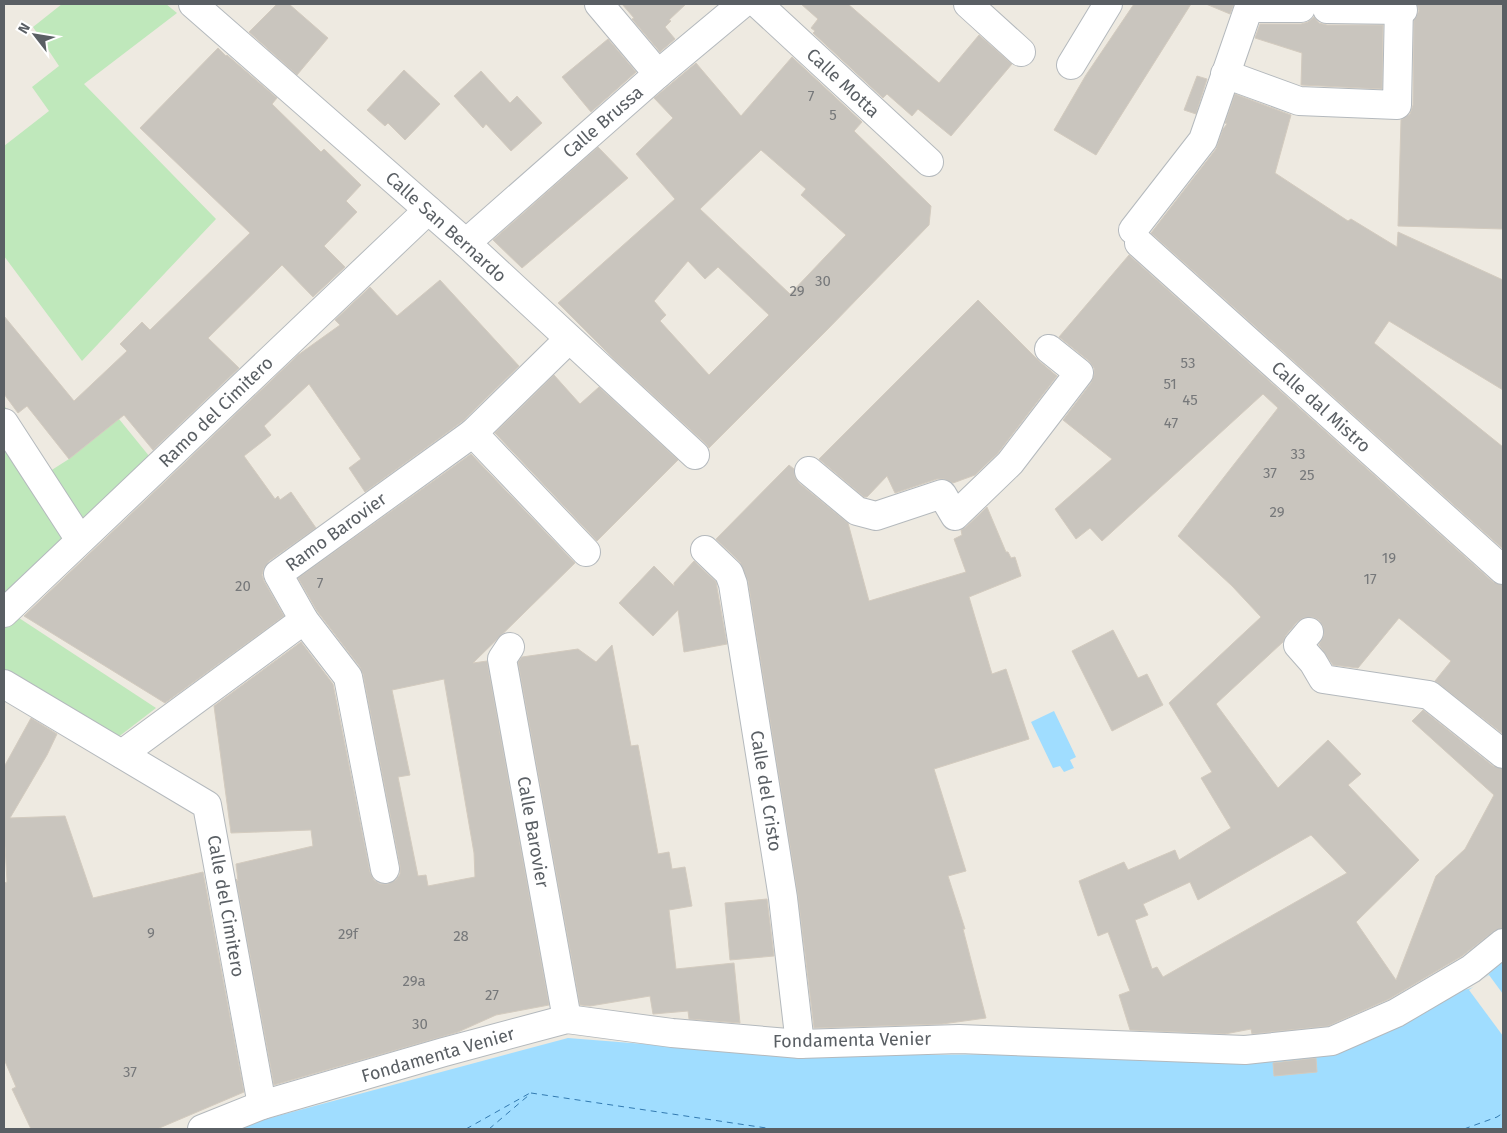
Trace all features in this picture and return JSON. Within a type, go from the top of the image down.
[{"type":"street","name":"Calle San Bernardo","points":[[193,4],[466,243],[695,455]]},
{"type":"street","points":[[599,4],[658,74]]},
{"type":"street","name":"Calle Brussa","points":[[466,243],[658,74],[742,4]]},
{"type":"street","name":"Calle Motta","points":[[758,4],[929,162]]},
{"type":"street","points":[[968,4],[1021,52]]},
{"type":"street","points":[[1071,65],[1108,4]]},
{"type":"street","points":[[1250,6],[1314,9],[1400,8],[1397,105],[1299,102],[1226,74],[1250,6]]},
{"type":"street","name":"Calle dal Mistro","points":[[1226,74],[1203,140],[1136,237],[1503,570]]},
{"type":"street","name":"Ramo del Cimitero","points":[[4,613],[428,210]]},
{"type":"street","name":"Ramo Barovier","points":[[385,869],[348,677],[304,620],[278,574],[474,433],[569,339]]},
{"type":"street","points":[[809,471],[858,512],[876,516],[942,494],[955,516],[1010,463],[1079,373],[1049,349]]},
{"type":"street","points":[[4,423],[80,540]]},
{"type":"street","points":[[474,433],[586,552]]},
{"type":"street","name":"Calle del Cristo","points":[[705,550],[729,573],[733,584],[783,898],[800,1044]]},
{"type":"street","points":[[122,754],[304,620]]},
{"type":"street","points":[[1309,632],[1298,645],[1313,662],[1323,679],[1429,695],[1503,754]]},
{"type":"street","name":"Calle Barovier","points":[[510,647],[502,659],[567,1019]]},
{"type":"street","name":"Calle del Cimitero","points":[[4,684],[207,805],[262,1105]]},
{"type":"street","name":"Fondamenta Venier","points":[[202,1129],[262,1105],[444,1052],[567,1019],[672,1033],[800,1044],[959,1039],[1245,1050],[1332,1041],[1396,1013],[1471,969],[1503,943]]},
{"type":"green space","points":[[62,4],[166,4],[177,13],[84,84],[216,219],[82,361],[4,256],[4,146],[49,111],[32,87],[59,66],[33,27]]},
{"type":"green space","points":[[4,405],[47,473],[69,459],[119,419],[158,467],[4,613]]},
{"type":"green space","points":[[16,616],[156,708],[117,738],[4,675],[4,629]]},
{"type":"water","points":[[1054,711],[1076,757],[1070,760],[1074,768],[1064,772],[1060,766],[1053,768],[1031,722]]},
{"type":"water","points":[[1503,956],[1503,1129],[229,1129],[568,1038],[797,1056],[1026,1054],[1228,1059],[1469,989],[1486,978]]},
{"type":"pier","points":[[1489,975],[1503,994],[1503,1036],[1469,990]]},
{"type":"building","points":[[277,4],[289,4],[328,38],[297,75],[249,32]]},
{"type":"building","points":[[622,4],[686,4],[669,20],[671,21],[665,27],[675,39],[660,52]]},
{"type":"building","points":[[801,4],[848,4],[939,83],[979,35],[1012,64],[951,136],[918,109],[912,116],[887,94],[883,98],[813,33],[815,31],[811,28],[818,19]]},
{"type":"building","points":[[1134,4],[1191,4],[1096,155],[1054,130],[1086,75]]},
{"type":"building","points":[[1206,4],[1234,4],[1230,14]]},
{"type":"building","points":[[1417,4],[1503,4],[1503,229],[1398,226],[1401,120],[1410,114],[1413,105],[1414,20],[1419,11]]},
{"type":"building","points":[[1314,17],[1319,23],[1327,25],[1383,25],[1382,89],[1301,85],[1302,53],[1255,38],[1260,24],[1301,24],[1308,22]]},
{"type":"building","points":[[608,39],[636,72],[591,112],[562,77]]},
{"type":"building","points":[[218,48],[277,98],[272,104],[321,152],[324,149],[361,185],[346,201],[357,212],[324,246],[345,267],[313,297],[282,265],[208,338],[239,368],[153,450],[124,415],[69,459],[27,406],[18,413],[4,394],[4,316],[74,401],[127,351],[120,344],[142,322],[150,330],[250,233],[140,128]]},
{"type":"building","points":[[792,57],[862,122],[854,131],[931,206],[929,225],[709,448],[616,361],[558,303],[675,199],[636,154],[673,118],[654,98],[696,63],[741,116]],"holes":[[[761,150],[806,189],[801,195],[846,235],[790,294],[700,209]],[[688,261],[705,279],[718,267],[769,315],[709,375],[660,321],[666,315],[654,301]]]},
{"type":"building","points":[[404,70],[440,104],[405,140],[388,123],[385,126],[367,110]]},
{"type":"building","points":[[481,71],[510,103],[517,96],[542,123],[511,151],[486,124],[483,128],[454,96]]},
{"type":"building","points":[[1197,76],[1207,79],[1196,114],[1184,110]]},
{"type":"building","points":[[1235,94],[1291,115],[1275,173],[1348,221],[1351,219],[1397,247],[1398,232],[1503,280],[1503,390],[1389,321],[1374,343],[1503,447],[1503,549],[1151,233],[1216,149],[1223,129],[1227,124],[1225,123]]},
{"type":"building","points":[[598,147],[628,178],[522,268],[493,240]]},
{"type":"building","points":[[1129,255],[1493,582],[1503,585],[1503,734],[1435,681],[1451,661],[1399,618],[1358,668],[1333,665],[1319,645],[1324,635],[1323,626],[1319,620],[1312,617],[1303,618],[1286,635],[1283,642],[1216,704],[1278,788],[1328,740],[1361,774],[1348,785],[1419,860],[1356,922],[1396,980],[1436,876],[1465,849],[1494,795],[1412,721],[1423,710],[1493,766],[1503,769],[1503,928],[1494,931],[1462,956],[1389,999],[1328,1026],[1252,1034],[1251,1029],[1225,1034],[1130,1030],[1119,995],[1130,991],[1108,932],[1098,936],[1079,881],[1124,862],[1128,870],[1175,850],[1179,860],[1231,828],[1201,778],[1212,772],[1169,703],[1261,617],[1232,586],[1178,536],[1278,408],[1263,394],[1102,541],[1090,528],[1076,539],[1055,509],[1112,459],[1063,420],[1091,383],[1094,368],[1089,361],[1059,337]],"holes":[[[1311,835],[1347,873],[1163,977],[1157,967],[1152,969],[1135,920],[1148,915],[1143,904],[1190,882],[1198,900]]]},
{"type":"building","points":[[440,280],[519,366],[463,421],[365,492],[349,468],[361,459],[309,384],[264,426],[271,435],[244,456],[275,499],[278,496],[280,500],[291,492],[316,528],[269,561],[264,568],[262,575],[264,581],[284,616],[165,703],[24,616],[298,355],[340,325],[335,320],[370,287],[397,316]]},
{"type":"building","points":[[978,300],[1039,361],[1057,376],[998,453],[975,475],[953,483],[944,479],[937,479],[895,493],[887,476],[867,497],[864,497],[819,459]]},
{"type":"building","points":[[554,375],[580,404],[599,387],[678,460],[597,541],[495,433]]},
{"type":"building","points":[[471,454],[575,563],[473,663],[487,661],[549,1005],[496,1015],[458,1032],[274,1085],[236,879],[238,881],[236,864],[313,846],[311,830],[231,833],[214,706],[301,642],[333,684],[370,872],[374,880],[380,884],[388,884],[396,880],[400,874],[363,674],[360,667],[317,611],[298,578]],"holes":[[[444,679],[474,853],[475,877],[428,886],[426,875],[418,876],[398,777],[410,775],[392,690]]]},
{"type":"building","points":[[789,465],[794,469],[795,477],[799,483],[848,523],[869,601],[966,572],[954,539],[962,535],[961,530],[987,507],[1006,552],[1008,552],[1011,558],[1015,557],[1021,576],[969,597],[992,674],[1006,669],[1029,739],[934,769],[966,871],[948,876],[965,929],[963,929],[986,1018],[942,1024],[814,1028],[798,896],[748,581],[740,562],[716,539]]},
{"type":"building","points":[[694,561],[716,582],[727,644],[684,652],[678,610],[653,636],[619,603],[654,566],[674,586],[674,583]]},
{"type":"building","points":[[1113,630],[1138,678],[1147,674],[1163,705],[1112,731],[1072,651]]},
{"type":"building","points":[[612,645],[631,746],[638,745],[658,854],[669,852],[672,869],[685,867],[692,906],[669,910],[676,969],[734,963],[740,1023],[689,1019],[688,1011],[653,1014],[650,996],[590,1006],[580,1005],[518,662],[522,657],[578,649],[596,662]]},
{"type":"building","points":[[31,718],[57,734],[47,755],[10,818],[65,816],[93,898],[203,872],[244,1092],[157,1129],[31,1129],[12,1089],[16,1087],[4,1059],[4,883],[7,882],[4,828],[4,767]]},
{"type":"building","points":[[767,899],[774,956],[730,960],[725,903]]},
{"type":"building","points":[[1316,1058],[1317,1072],[1274,1076],[1273,1063]]},
{"type":"ferry route","points":[[466,1129],[530,1093]]},
{"type":"ferry route","points":[[531,1093],[773,1129]]},
{"type":"ferry route","points":[[489,1129],[529,1095]]},
{"type":"ferry route","points":[[1464,1129],[1503,1113]]}]
